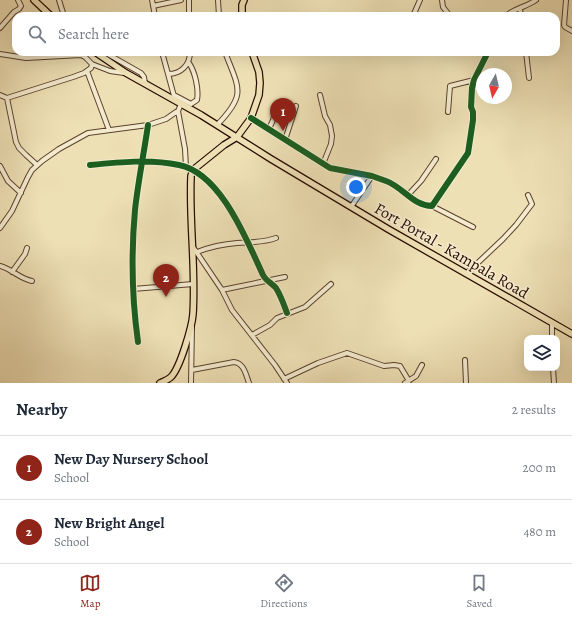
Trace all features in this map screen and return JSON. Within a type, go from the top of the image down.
[{"type":"main road","points":[[34,0],[47,12]]},
{"type":"main road","points":[[242,12],[244,0]]},
{"type":"main road","name":"Fort Portal - Kampala Road","points":[[101,56],[145,84],[175,98],[181,104],[351,207],[572,334]]},
{"type":"main road","points":[[160,383],[171,380],[176,370],[181,358],[193,315],[190,182],[193,170],[237,137],[251,118],[259,95],[260,83],[259,72],[253,56]]},
{"type":"street","points":[[14,12],[21,6],[18,0]]},
{"type":"street","points":[[59,0],[63,12]]},
{"type":"street","points":[[152,0],[154,12]]},
{"type":"street","points":[[153,6],[181,0]]},
{"type":"street","points":[[189,0],[189,12]]},
{"type":"street","points":[[218,0],[219,12]]},
{"type":"street","points":[[415,12],[420,0]]},
{"type":"street","points":[[442,0],[443,7],[447,12]]},
{"type":"street","points":[[510,12],[536,0]]},
{"type":"street","points":[[566,0],[564,25],[572,31]]},
{"type":"street","points":[[520,8],[520,12]]},
{"type":"street","points":[[0,28],[12,14]]},
{"type":"street","points":[[0,54],[12,56]]},
{"type":"street","points":[[13,56],[26,58],[81,56],[85,57],[92,64],[110,72],[126,73]]},
{"type":"street","points":[[111,56],[141,73],[144,77],[145,84]]},
{"type":"street","points":[[163,56],[175,98],[191,104],[195,103],[197,100],[198,93],[192,68],[189,63],[190,56]]},
{"type":"street","points":[[217,125],[235,104],[238,89],[226,56]]},
{"type":"street","points":[[432,206],[468,153],[473,120],[471,97],[474,80],[486,56]]},
{"type":"street","points":[[526,56],[529,78]]},
{"type":"street","points":[[168,74],[173,74],[184,68],[189,63]]},
{"type":"street","points":[[0,95],[7,98],[73,78],[87,72],[91,68],[92,64]]},
{"type":"street","points":[[87,72],[109,130]]},
{"type":"street","points":[[448,112],[450,86],[474,80]]},
{"type":"street","points":[[320,95],[332,136],[331,144],[323,164]]},
{"type":"street","points":[[7,98],[16,142],[23,152],[37,165]]},
{"type":"street","points":[[181,104],[178,111],[185,149],[186,167]]},
{"type":"street","points":[[285,140],[296,106]]},
{"type":"street","points":[[268,129],[273,120],[276,108]]},
{"type":"street","points":[[0,228],[12,211],[28,176],[37,165],[59,149],[83,135],[148,125],[166,119],[178,111]]},
{"type":"street","points":[[251,118],[330,168],[372,176],[390,182],[416,202],[423,205],[432,206],[473,226]]},
{"type":"street","points":[[138,342],[134,302],[133,246],[136,209],[148,125]]},
{"type":"street","points":[[408,195],[421,181],[436,159]]},
{"type":"street","points":[[90,165],[115,162],[161,162],[186,167],[193,170],[223,197],[266,280],[277,290],[287,314]]},
{"type":"street","points":[[0,166],[8,181],[21,193]]},
{"type":"street","points":[[351,207],[372,176]]},
{"type":"street","points":[[467,273],[503,239],[520,220],[532,204],[528,195]]},
{"type":"street","points":[[197,252],[206,248],[222,245],[265,242],[276,238]]},
{"type":"street","points":[[192,245],[222,290],[232,310],[287,383]]},
{"type":"street","points":[[12,272],[25,254],[27,248]]},
{"type":"street","points":[[0,266],[8,268],[21,278],[32,281]]},
{"type":"street","points":[[222,290],[285,277]]},
{"type":"street","points":[[134,289],[193,284]]},
{"type":"street","points":[[252,335],[270,325],[277,318],[305,307],[331,284]]},
{"type":"street","points":[[190,383],[192,370],[193,315]]},
{"type":"street","points":[[552,322],[552,335]]},
{"type":"street","points":[[284,379],[318,363],[346,353],[384,366],[400,366],[407,382],[416,376],[422,365]]},
{"type":"street","points":[[465,360],[466,383]]},
{"type":"street","points":[[192,370],[239,362],[242,364],[249,383]]},
{"type":"street","points":[[553,371],[554,383]]},
{"type":"cycle path","points":[[251,118],[330,168],[372,176],[386,181],[398,187],[419,203],[432,206],[468,153],[473,120],[473,112],[471,107],[472,88],[474,80],[486,56]]},
{"type":"cycle path","points":[[138,342],[133,293],[133,243],[136,199],[148,125]]},
{"type":"cycle path","points":[[90,165],[135,162],[168,163],[179,165],[194,171],[208,181],[220,194],[231,210],[263,275],[276,288],[287,313]]},
{"type":"place","name":"New Day Nursery School","points":[[283,131]]},
{"type":"place","name":"New Bright Angel","points":[[166,297]]}]
